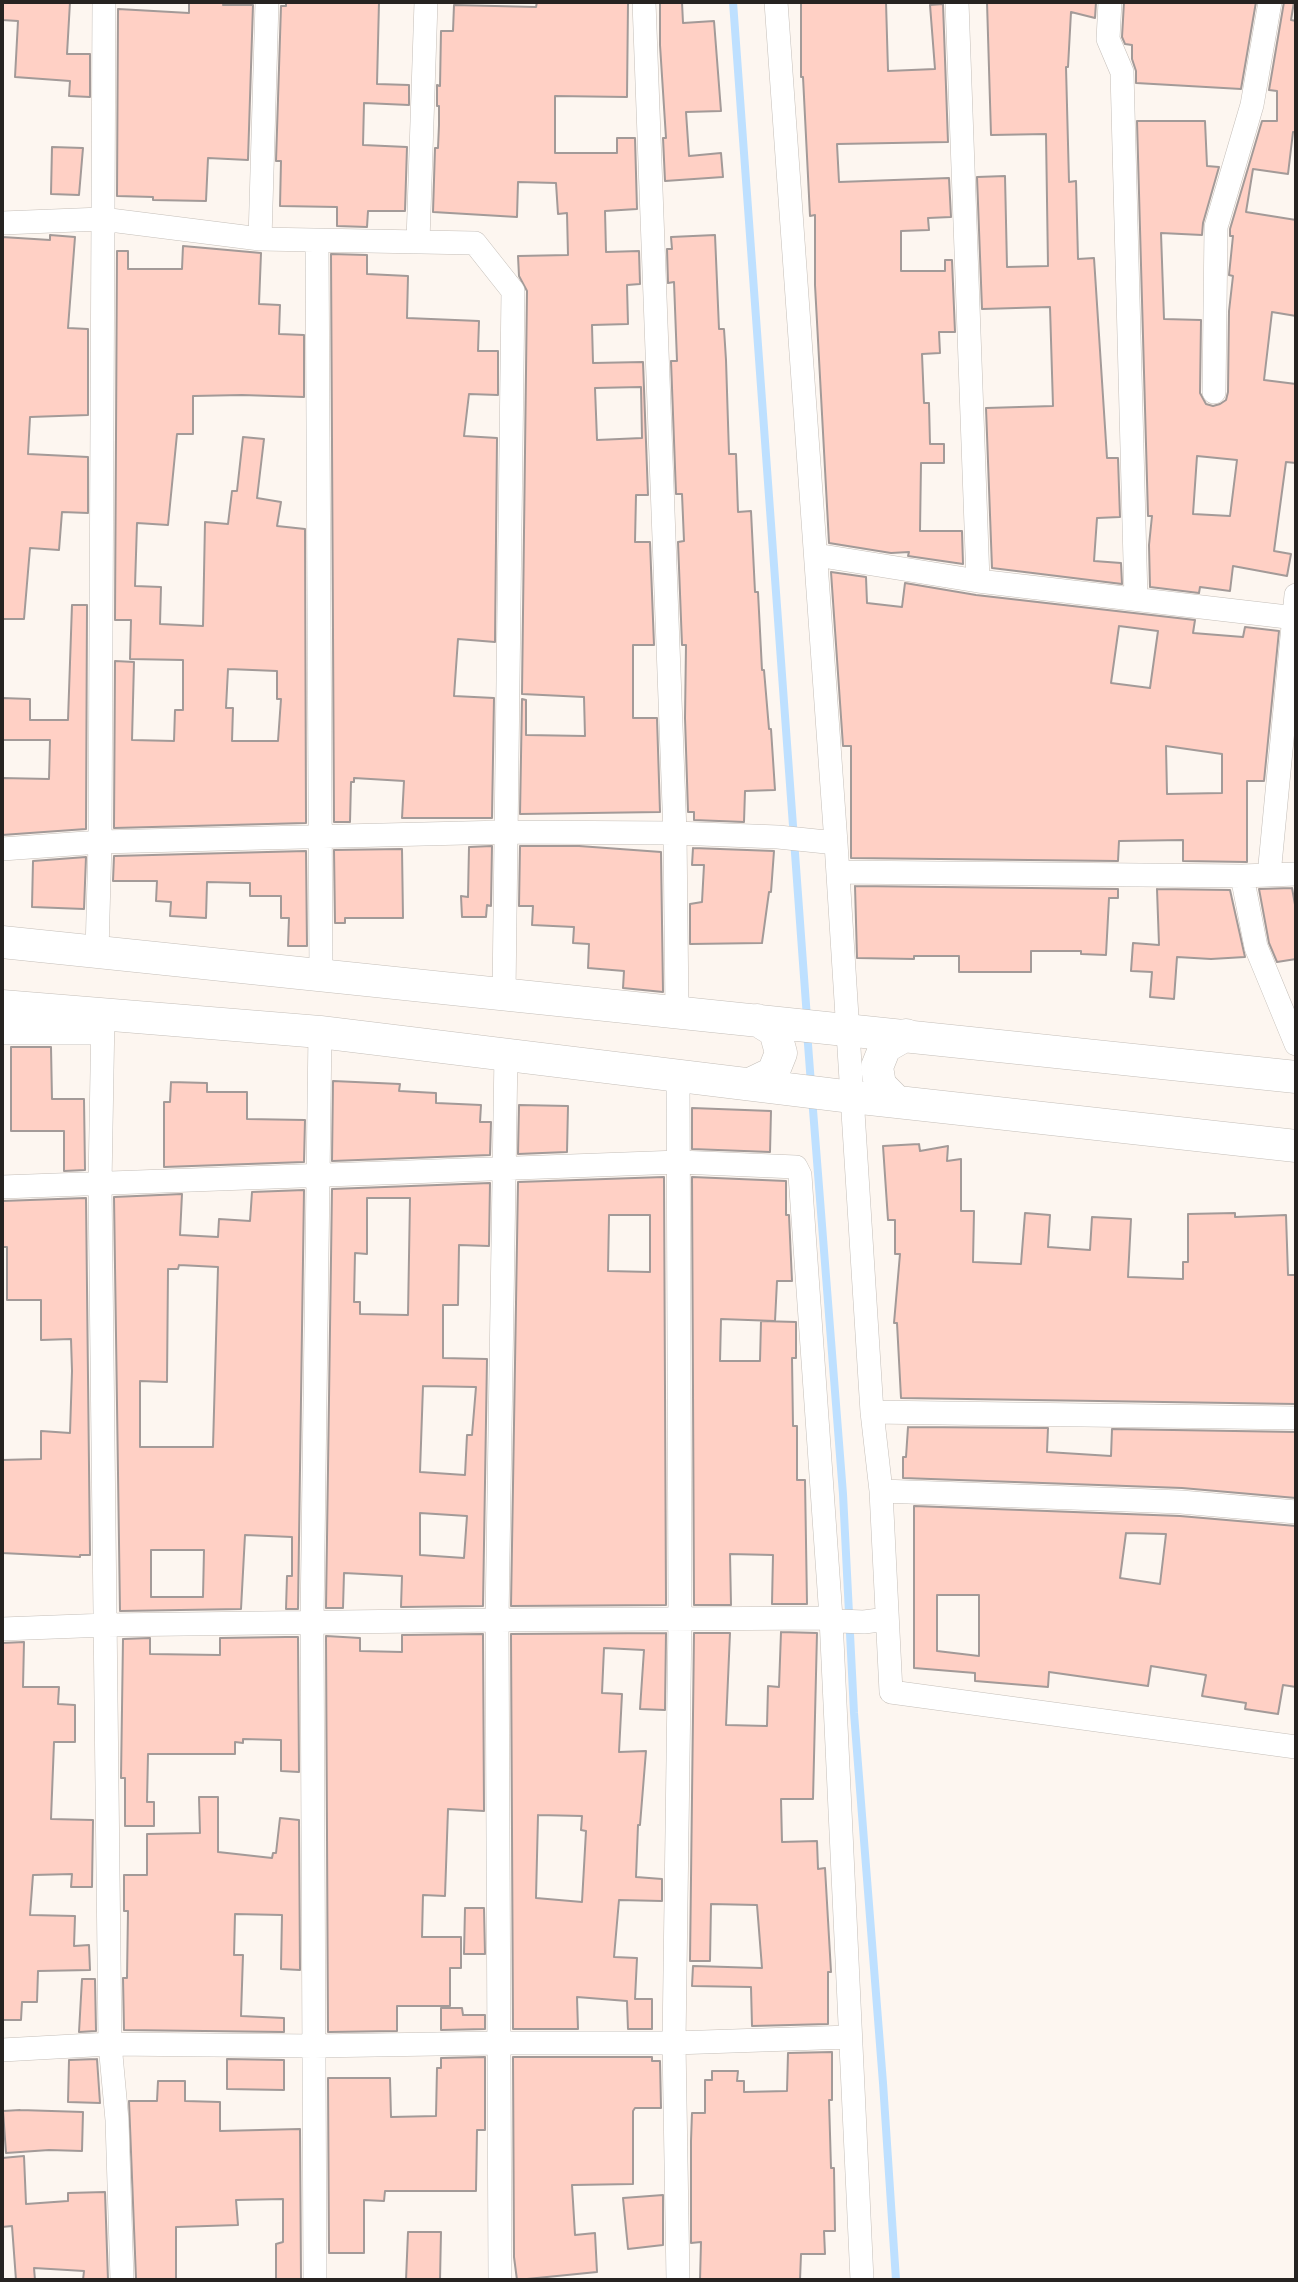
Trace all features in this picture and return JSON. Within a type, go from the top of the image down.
[{"type":"street","points":[[97,952],[100,842],[104,2]]},
{"type":"street","points":[[260,239],[267,2]]},
{"type":"street","points":[[418,241],[426,2]]},
{"type":"street","points":[[644,2],[675,833],[677,1012]]},
{"type":"street","points":[[776,2],[838,872],[872,1412],[881,1491],[891,1692],[1296,1747]]},
{"type":"street","points":[[957,2],[978,581]]},
{"type":"street","points":[[1110,2],[1108,39],[1122,72],[1136,599]]},
{"type":"street","points":[[1214,392],[1216,227],[1252,105],[1270,2]]},
{"type":"street","points":[[2,223],[102,219],[260,239],[475,243],[513,290],[504,994]]},
{"type":"street","points":[[317,241],[321,975]]},
{"type":"street","points":[[816,555],[978,581],[1136,599],[1295,610],[1269,875]]},
{"type":"street","points":[[2,849],[100,842],[505,831],[675,833],[778,837],[836,843]]},
{"type":"street","points":[[838,872],[1242,876],[1296,874]]},
{"type":"street","points":[[1242,876],[1256,947],[1296,1044]]},
{"type":"street","points":[[2,942],[1296,1077]]},
{"type":"street","points":[[2,1006],[102,1024]]},
{"type":"street","points":[[750,1084],[773,1073],[780,1053],[771,1022]]},
{"type":"street","points":[[102,1024],[100,1184],[110,2044],[117,2120],[122,2280]]},
{"type":"street","points":[[2,1033],[102,1024],[320,1032],[852,1097],[1296,1146]]},
{"type":"street","points":[[315,2280],[312,1622],[320,1032]]},
{"type":"street","points":[[897,1102],[880,1085],[877,1066],[885,1047],[906,1035]]},
{"type":"street","points":[[500,2280],[497,1620],[506,1053]]},
{"type":"street","points":[[677,1076],[680,1618],[674,2043],[678,2280]]},
{"type":"street","points":[[2,1187],[679,1162],[796,1167],[800,1175],[835,1620],[862,2280]]},
{"type":"street","points":[[872,1412],[1296,1418]]},
{"type":"street","points":[[881,1491],[1181,1502],[1296,1512]]},
{"type":"street","points":[[2,1629],[312,1622],[680,1618],[864,1622],[887,1619]]},
{"type":"street","points":[[2,2050],[110,2044],[314,2046],[674,2043],[850,2037]]},
{"type":"building","points":[[2,2],[70,2],[67,54],[90,54],[90,97],[69,96],[70,81],[15,77],[18,21],[2,20]]},
{"type":"building","points":[[189,2],[253,5],[248,160],[208,158],[206,201],[117,196],[118,9],[189,13]]},
{"type":"building","points":[[286,2],[379,2],[377,84],[409,85],[409,105],[364,103],[363,145],[407,147],[405,211],[368,211],[367,227],[337,226],[337,207],[280,206],[281,161],[276,161],[281,6],[286,6]]},
{"type":"building","points":[[537,2],[628,3],[627,97],[555,96],[555,153],[617,153],[617,138],[635,138],[637,209],[605,211],[606,252],[639,251],[640,284],[627,285],[628,324],[592,325],[593,363],[643,362],[648,495],[636,495],[635,542],[650,542],[654,645],[633,645],[633,718],[657,718],[660,812],[520,814],[522,699],[526,700],[526,735],[585,736],[584,697],[522,694],[527,291],[519,276],[518,256],[568,255],[567,213],[558,214],[556,183],[518,182],[517,217],[433,212],[435,148],[438,148],[437,85],[440,86],[441,31],[453,31],[454,5],[536,7]],"holes":[[[641,387],[642,438],[597,440],[595,388]]]},
{"type":"building","points":[[660,2],[682,2],[683,23],[714,21],[721,111],[686,112],[689,156],[721,153],[723,177],[665,181],[663,138],[666,138]]},
{"type":"building","points":[[801,2],[886,2],[888,71],[935,69],[930,5],[943,4],[948,142],[837,144],[839,182],[949,178],[951,217],[928,218],[929,230],[901,231],[901,271],[945,271],[945,260],[952,260],[955,332],[939,332],[940,353],[922,354],[924,403],[929,403],[930,444],[944,444],[944,463],[921,463],[920,531],[962,531],[963,564],[908,556],[909,552],[891,553],[829,543],[815,285],[815,215],[810,216],[801,77]]},
{"type":"building","points":[[987,2],[1096,2],[1095,18],[1071,12],[1066,67],[1069,182],[1076,181],[1078,259],[1094,258],[1107,458],[1118,458],[1120,517],[1097,518],[1094,561],[1121,563],[1122,584],[992,568],[986,408],[1053,406],[1050,307],[982,309],[977,177],[1005,176],[1007,267],[1048,266],[1046,134],[991,135]]},
{"type":"building","points":[[1124,2],[1256,2],[1241,89],[1136,83],[1132,45],[1125,44],[1122,37]]},
{"type":"building","points":[[1284,2],[1294,2],[1291,20],[1296,21],[1296,132],[1293,132],[1288,174],[1253,169],[1246,212],[1296,220],[1296,316],[1272,312],[1264,380],[1296,384],[1296,463],[1286,462],[1274,551],[1291,554],[1287,576],[1233,566],[1230,591],[1200,587],[1199,593],[1150,587],[1149,545],[1152,516],[1148,516],[1137,121],[1205,121],[1207,166],[1219,167],[1202,235],[1161,233],[1164,319],[1201,320],[1200,393],[1206,404],[1213,406],[1226,400],[1228,392],[1229,311],[1233,276],[1229,275],[1233,236],[1230,236],[1230,229],[1262,121],[1277,121],[1277,91],[1269,90]],"holes":[[[1197,456],[1237,460],[1230,516],[1193,514]]]},
{"type":"building","points":[[52,147],[83,148],[79,195],[51,194]]},
{"type":"building","points":[[50,235],[75,237],[68,328],[88,329],[88,415],[30,417],[28,454],[88,457],[88,513],[62,512],[59,550],[30,548],[24,619],[2,619],[2,237],[50,240]]},
{"type":"building","points":[[715,235],[719,329],[724,329],[726,360],[729,454],[736,454],[738,512],[751,511],[755,592],[758,592],[762,670],[771,729],[775,790],[745,791],[744,822],[694,820],[694,812],[688,812],[686,645],[682,645],[678,542],[684,541],[682,494],[676,494],[671,361],[677,361],[674,282],[668,283],[667,249],[672,249],[671,237]]},
{"type":"building","points":[[183,246],[261,253],[259,304],[280,305],[279,334],[304,335],[304,397],[193,396],[193,434],[177,434],[168,525],[137,523],[135,586],[161,587],[160,624],[203,626],[205,522],[228,524],[232,491],[237,491],[243,437],[264,439],[257,498],[281,502],[277,526],[305,529],[306,823],[114,828],[115,661],[134,662],[132,740],[174,741],[175,710],[183,710],[183,660],[130,659],[131,620],[115,620],[117,251],[128,251],[128,269],[182,269]],"holes":[[[228,669],[277,671],[277,699],[281,699],[278,741],[232,741],[233,708],[226,708]]]},
{"type":"building","points":[[331,254],[367,255],[367,274],[408,276],[407,318],[479,321],[478,351],[498,351],[498,395],[469,394],[464,436],[497,438],[495,642],[458,639],[454,696],[494,698],[492,818],[402,818],[404,781],[354,778],[354,782],[351,782],[350,822],[334,822]]},
{"type":"building","points":[[831,572],[866,577],[867,603],[902,607],[905,583],[976,595],[1195,620],[1193,633],[1243,637],[1245,627],[1279,631],[1264,781],[1247,781],[1247,862],[1183,861],[1183,840],[1119,841],[1118,861],[851,858],[851,746],[843,746]],"holes":[[[1119,626],[1158,631],[1150,688],[1111,683]],[[1166,746],[1222,754],[1222,793],[1167,794]]]},
{"type":"building","points":[[72,605],[87,605],[86,829],[2,835],[2,778],[49,779],[50,740],[2,740],[2,698],[30,699],[30,720],[68,720]]},
{"type":"building","points":[[492,846],[491,906],[487,905],[486,917],[462,917],[461,896],[468,897],[469,847]]},
{"type":"building","points":[[520,846],[579,846],[661,852],[663,992],[623,988],[624,971],[588,968],[589,944],[573,943],[574,927],[532,925],[533,906],[519,906]]},
{"type":"building","points":[[693,848],[774,851],[771,892],[762,943],[690,944],[690,904],[702,902],[704,865],[692,865]]},
{"type":"building","points":[[402,849],[403,918],[345,918],[345,923],[335,923],[334,850]]},
{"type":"building","points":[[306,851],[307,946],[288,946],[289,918],[281,918],[281,896],[250,896],[250,883],[207,882],[206,918],[170,916],[171,902],[156,901],[157,881],[113,881],[114,856]]},
{"type":"building","points":[[86,857],[84,909],[32,907],[33,861]]},
{"type":"building","points":[[855,886],[1118,889],[1118,898],[1109,898],[1106,955],[1081,954],[1081,951],[1031,951],[1031,972],[959,972],[959,956],[914,956],[914,959],[857,958]]},
{"type":"building","points":[[1292,888],[1296,910],[1296,959],[1277,962],[1269,943],[1259,889]]},
{"type":"building","points":[[1157,889],[1230,890],[1245,957],[1177,957],[1174,999],[1150,997],[1152,972],[1131,971],[1133,943],[1159,945]]},
{"type":"building","points":[[11,1047],[51,1047],[52,1099],[84,1099],[85,1170],[64,1171],[64,1131],[11,1131]]},
{"type":"building","points":[[333,1081],[400,1084],[399,1091],[436,1093],[436,1103],[481,1105],[480,1122],[491,1122],[490,1155],[332,1161]]},
{"type":"building","points":[[171,1082],[207,1083],[207,1092],[247,1092],[247,1119],[305,1120],[304,1162],[164,1167],[164,1102],[170,1102]]},
{"type":"building","points":[[519,1105],[568,1106],[567,1152],[518,1154]]},
{"type":"building","points":[[692,1108],[771,1111],[770,1152],[692,1149]]},
{"type":"building","points":[[919,1144],[920,1151],[948,1146],[947,1161],[961,1159],[961,1211],[974,1211],[973,1262],[1021,1264],[1025,1213],[1050,1215],[1048,1247],[1090,1250],[1092,1217],[1131,1219],[1128,1277],[1183,1279],[1183,1262],[1188,1262],[1188,1214],[1235,1213],[1235,1217],[1286,1215],[1288,1275],[1296,1275],[1296,1404],[901,1398],[897,1323],[894,1323],[900,1254],[895,1254],[895,1220],[888,1220],[883,1146]]},
{"type":"building","points":[[664,1177],[666,1605],[511,1606],[518,1182]],"holes":[[[609,1215],[650,1215],[650,1272],[608,1271]]]},
{"type":"building","points":[[692,1177],[786,1181],[792,1281],[777,1281],[775,1321],[721,1319],[720,1361],[760,1361],[761,1321],[796,1322],[796,1358],[792,1358],[793,1426],[797,1426],[797,1480],[805,1480],[807,1604],[772,1604],[773,1555],[730,1554],[731,1605],[694,1605]]},
{"type":"building","points":[[490,1183],[489,1246],[459,1245],[458,1305],[443,1305],[443,1358],[487,1359],[483,1606],[401,1607],[402,1576],[344,1573],[343,1608],[326,1608],[332,1189]],"holes":[[[367,1198],[410,1198],[408,1315],[360,1314],[360,1302],[354,1302],[355,1253],[367,1254]],[[423,1386],[476,1387],[472,1435],[467,1435],[465,1475],[420,1472]],[[420,1513],[467,1516],[464,1558],[420,1555]]]},
{"type":"building","points":[[304,1190],[298,1609],[286,1609],[287,1576],[292,1576],[292,1537],[245,1535],[241,1609],[120,1611],[114,1197],[182,1194],[180,1235],[218,1237],[219,1219],[250,1221],[252,1192]],"holes":[[[179,1265],[218,1267],[213,1447],[140,1447],[140,1381],[167,1382],[168,1269],[178,1269]],[[151,1550],[204,1550],[203,1597],[151,1597]]]},
{"type":"building","points":[[86,1198],[90,1555],[80,1557],[2,1553],[2,1460],[41,1459],[41,1431],[70,1433],[72,1371],[71,1339],[41,1340],[41,1300],[7,1300],[7,1247],[2,1247],[2,1201]]},
{"type":"building","points":[[908,1427],[1048,1428],[1047,1452],[1111,1456],[1112,1429],[1296,1432],[1296,1498],[1182,1488],[903,1478]]},
{"type":"building","points":[[914,1506],[1180,1516],[1296,1526],[1296,1687],[1283,1685],[1278,1714],[1245,1709],[1246,1703],[1202,1696],[1206,1675],[1151,1666],[1148,1686],[1049,1672],[1048,1687],[975,1681],[975,1673],[914,1668]],"holes":[[[1126,1533],[1166,1534],[1160,1584],[1120,1578]],[[937,1595],[979,1595],[979,1656],[937,1651]]]},
{"type":"building","points":[[781,1632],[817,1633],[813,1799],[781,1799],[782,1842],[817,1841],[818,1869],[825,1868],[831,1972],[828,1972],[828,2024],[752,2026],[751,1987],[692,1986],[693,1966],[762,1968],[757,1905],[711,1904],[710,1961],[690,1961],[694,1633],[730,1633],[726,1725],[767,1726],[768,1686],[779,1687]]},
{"type":"building","points":[[666,1633],[665,1710],[640,1709],[644,1650],[604,1648],[602,1693],[622,1694],[619,1752],[646,1751],[638,1825],[636,1877],[662,1879],[662,1901],[619,1900],[614,1957],[637,1958],[635,1999],[652,1999],[652,2029],[628,2029],[627,2001],[577,1997],[578,2029],[513,2029],[511,1634]],"holes":[[[538,1815],[582,1816],[581,1830],[586,1831],[582,1902],[536,1898]]]},
{"type":"building","points":[[483,1634],[484,1811],[448,1809],[445,1896],[423,1895],[422,1937],[461,1937],[461,1968],[450,1968],[450,2006],[397,2006],[397,2031],[328,2032],[326,1636],[360,1638],[360,1651],[402,1652],[402,1635]]},
{"type":"building","points":[[298,1637],[299,1772],[281,1771],[281,1740],[243,1739],[243,1743],[235,1742],[235,1754],[148,1754],[147,1802],[154,1802],[154,1826],[125,1826],[125,1778],[121,1778],[123,1639],[150,1638],[150,1654],[220,1655],[220,1638]]},
{"type":"building","points":[[24,1642],[23,1687],[59,1687],[58,1704],[75,1705],[75,1742],[54,1742],[51,1819],[93,1820],[92,1887],[71,1887],[72,1874],[33,1875],[30,1915],[75,1916],[74,1946],[89,1945],[90,1970],[38,1971],[37,2002],[22,2002],[21,2020],[2,2020],[2,1643]]},
{"type":"building","points":[[199,1797],[218,1797],[218,1852],[272,1858],[273,1853],[276,1853],[280,1818],[299,1820],[300,1970],[281,1969],[282,1915],[235,1914],[234,1955],[243,1955],[241,2016],[284,2018],[284,2032],[124,2030],[123,1978],[127,1978],[128,1911],[124,1911],[124,1875],[147,1875],[147,1834],[200,1833]]},
{"type":"building","points":[[465,1908],[484,1908],[485,1954],[464,1954]]},
{"type":"building","points":[[82,1979],[95,1979],[96,2031],[79,2032]]},
{"type":"building","points":[[441,2008],[462,2008],[463,2015],[485,2015],[485,2029],[441,2030]]},
{"type":"building","points":[[832,2052],[832,2100],[829,2100],[835,2231],[824,2231],[825,2254],[801,2254],[800,2280],[700,2280],[701,2242],[691,2243],[691,2141],[692,2113],[705,2113],[705,2080],[712,2080],[712,2071],[738,2071],[737,2081],[744,2081],[744,2092],[787,2091],[788,2053]]},
{"type":"building","points":[[485,2057],[485,2130],[477,2130],[476,2191],[385,2191],[384,2201],[364,2200],[364,2253],[329,2253],[328,2078],[390,2078],[391,2117],[436,2116],[437,2068],[441,2068],[441,2058]]},
{"type":"building","points":[[513,2057],[652,2057],[652,2061],[660,2061],[661,2108],[635,2108],[633,2111],[633,2184],[572,2185],[575,2235],[595,2233],[597,2272],[517,2280],[514,2257]]},
{"type":"building","points":[[97,2059],[100,2103],[68,2102],[69,2060]]},
{"type":"building","points":[[227,2059],[284,2060],[284,2090],[227,2089]]},
{"type":"building","points":[[158,2081],[185,2081],[185,2101],[220,2102],[220,2131],[300,2129],[301,2280],[276,2280],[276,2244],[283,2242],[283,2199],[236,2200],[238,2225],[176,2227],[176,2279],[136,2279],[129,2101],[157,2101]]},
{"type":"building","points":[[3,2111],[83,2112],[82,2151],[6,2153]]},
{"type":"building","points":[[24,2156],[26,2204],[68,2201],[68,2193],[105,2192],[108,2280],[83,2280],[84,2271],[34,2268],[35,2280],[16,2280],[12,2226],[2,2227],[2,2158]]},
{"type":"building","points":[[663,2195],[663,2245],[628,2249],[623,2198]]},
{"type":"building","points":[[408,2232],[441,2232],[440,2280],[406,2280]]},
{"type":"waterway","points":[[733,2],[807,1018]]},
{"type":"waterway","points":[[807,1031],[811,1084]]},
{"type":"waterway","points":[[812,1097],[843,1494],[854,1713],[896,2280]]}]
